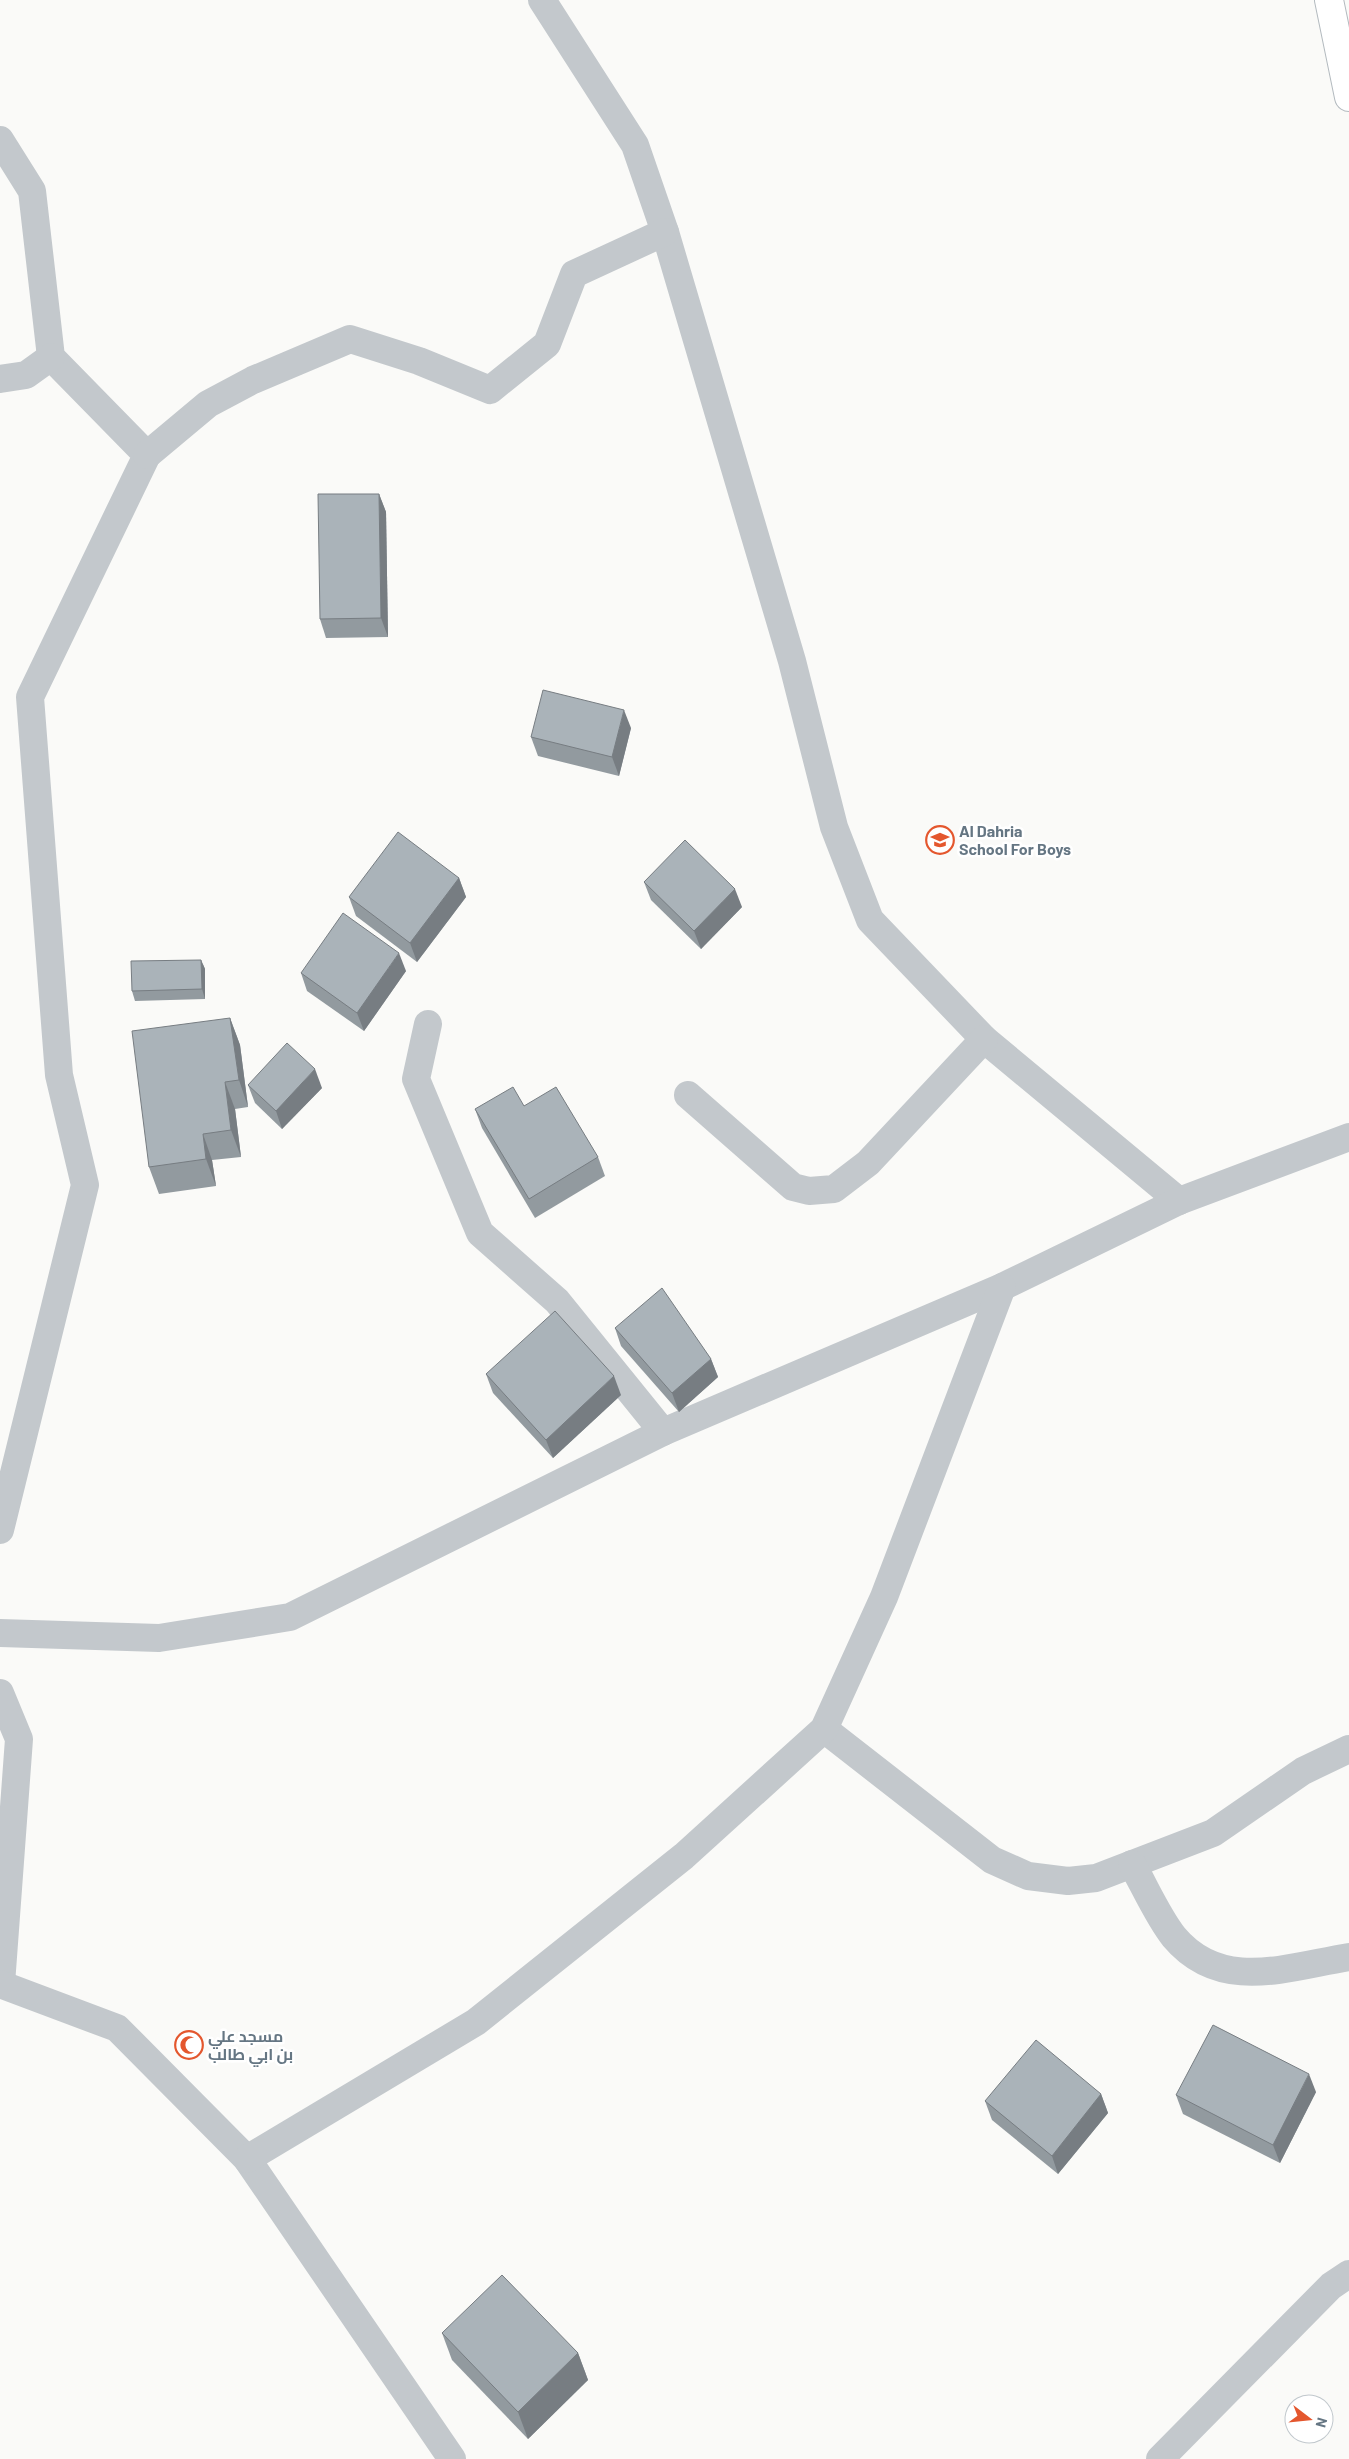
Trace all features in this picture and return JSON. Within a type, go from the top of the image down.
[{"type":"main road","points":[[1329,0],[1349,98]]},
{"type":"street","points":[[542,0],[635,145],[665,232],[792,661],[834,827],[870,920],[984,1040],[1179,1202]]},
{"type":"street","points":[[0,140],[32,192],[51,357],[147,455]]},
{"type":"street","points":[[0,1530],[85,1185],[59,1075],[30,697],[147,455],[208,404],[253,380],[350,339],[419,361],[490,390],[547,344],[574,274],[665,232]]},
{"type":"street","points":[[0,379],[26,375],[51,357]]},
{"type":"street","points":[[428,1024],[416,1079],[480,1233],[557,1301],[663,1432]]},
{"type":"street","points":[[688,1095],[793,1187],[809,1192],[834,1189],[868,1163],[984,1040]]},
{"type":"street","points":[[0,1633],[159,1638],[290,1617],[663,1432],[1002,1287],[1179,1202],[1349,1137]]},
{"type":"street","points":[[247,2159],[476,2022],[684,1856],[824,1729],[884,1597],[1002,1287]]},
{"type":"street","points":[[0,1694],[19,1740],[1,1984],[117,2028],[247,2159],[452,2459]]},
{"type":"street","points":[[824,1729],[984,1854],[1018,1873],[1048,1880],[1068,1881],[1096,1878],[1213,1833],[1303,1771],[1349,1749]]},
{"type":"street","points":[[1132,1864],[1173,1936],[1189,1953],[1208,1965],[1221,1970],[1247,1973],[1349,1957]]},
{"type":"street","points":[[1160,2459],[1331,2286],[1349,2274]]},
{"type":"building","points":[[318,494],[379,494],[381,618],[320,619]]},
{"type":"building","points":[[543,690],[624,710],[612,757],[531,737]]},
{"type":"building","points":[[398,832],[459,878],[410,943],[349,897]]},
{"type":"building","points":[[685,840],[735,889],[694,931],[644,882]]},
{"type":"building","points":[[343,913],[399,953],[357,1013],[301,973]]},
{"type":"building","points":[[201,960],[202,989],[132,991],[131,961]]},
{"type":"building","points":[[230,1018],[239,1080],[225,1082],[231,1130],[203,1134],[206,1159],[149,1167],[132,1031]]},
{"type":"building","points":[[287,1043],[315,1069],[276,1111],[248,1085]]},
{"type":"building","points":[[513,1087],[524,1106],[556,1087],[598,1157],[529,1199],[475,1109]]},
{"type":"building","points":[[662,1288],[711,1359],[672,1393],[615,1328]]},
{"type":"building","points":[[555,1311],[614,1376],[546,1440],[486,1374]]},
{"type":"building","points":[[1213,2025],[1309,2074],[1273,2145],[1176,2095]]},
{"type":"building","points":[[1036,2040],[1101,2094],[1052,2156],[985,2101]]},
{"type":"building","points":[[502,2275],[578,2353],[518,2412],[442,2333]]},
{"type":"place","name":"Al Dahria School For Boys","points":[[940,840]]},
{"type":"place","name":"مسجد علي بن ابي طالب","points":[[189,2045]]}]
